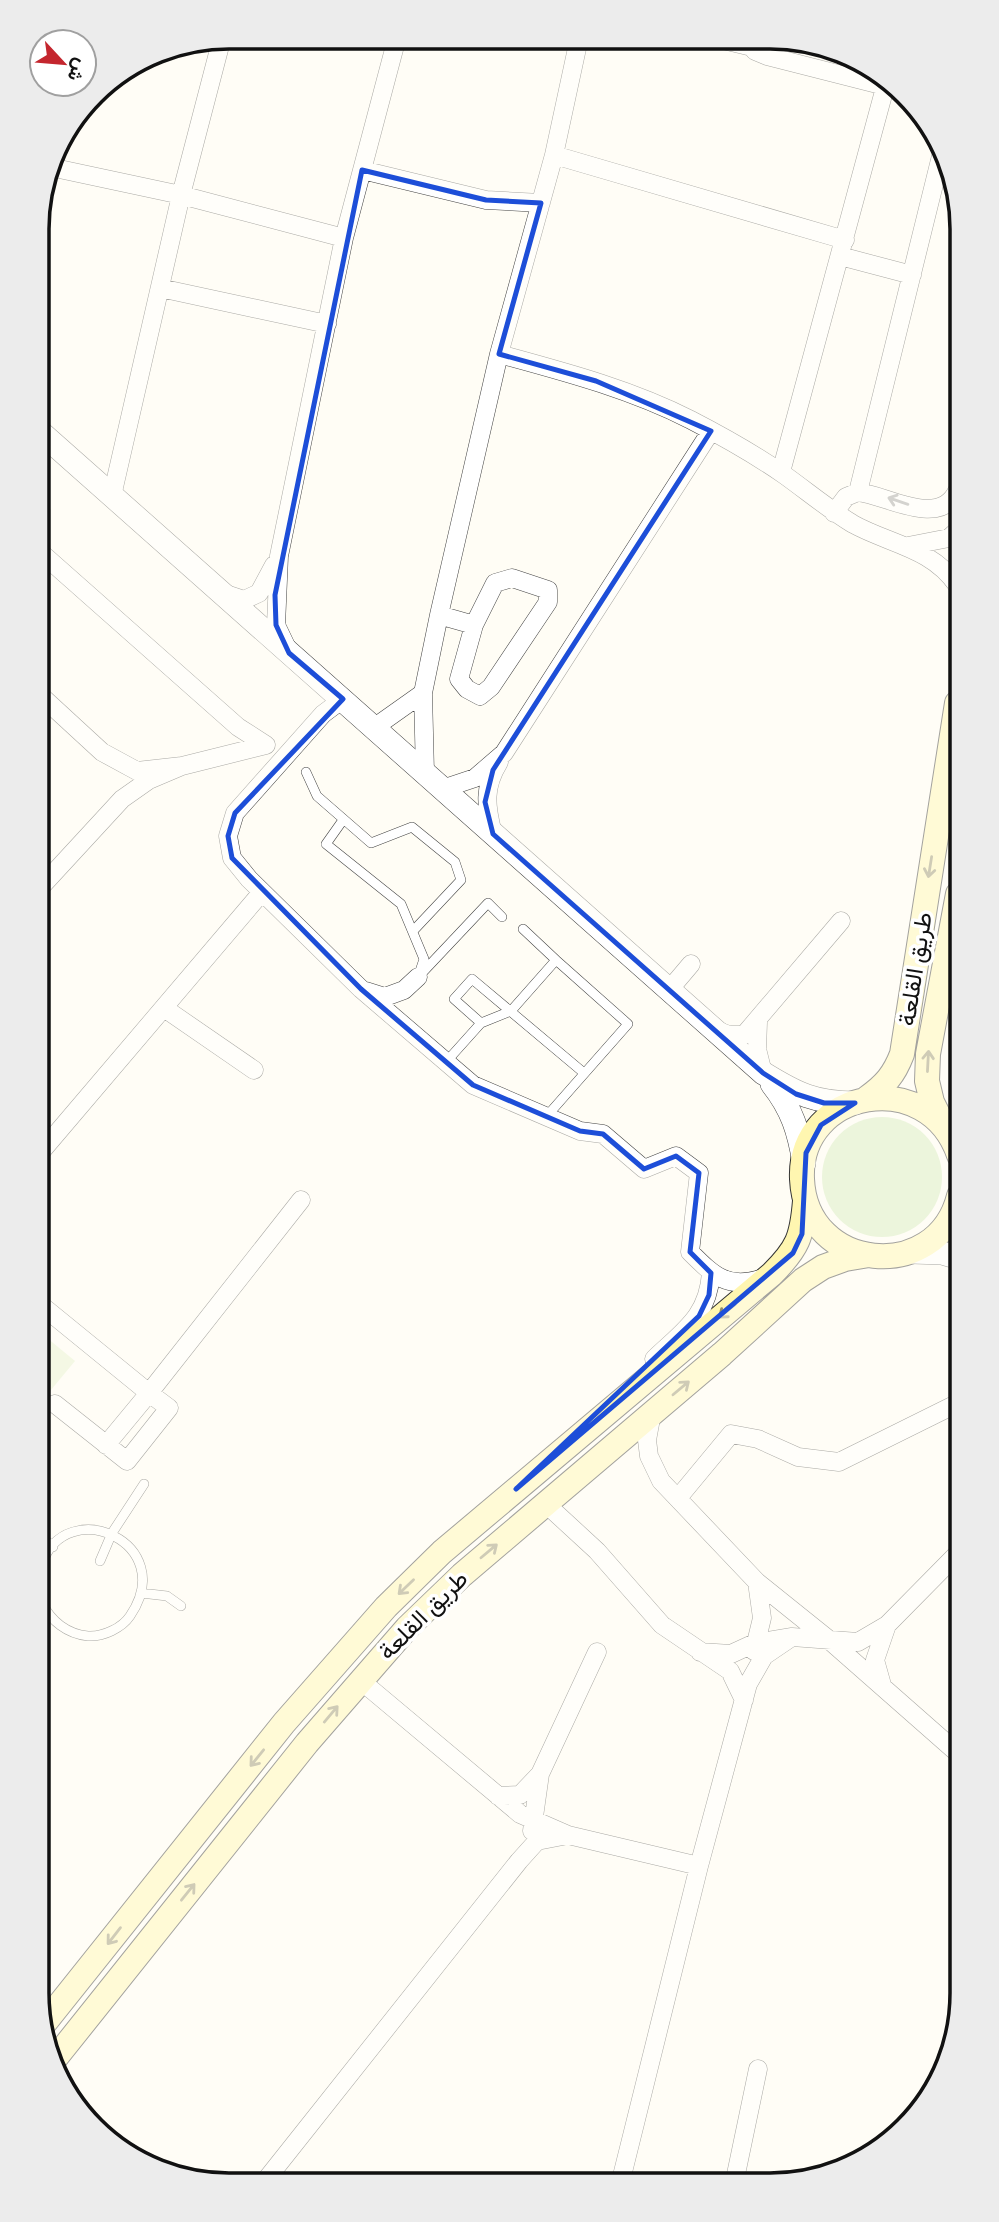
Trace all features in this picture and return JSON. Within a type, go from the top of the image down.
[{"type":"main road","name":"طريق القلعة","points":[[51,2013],[340,1658],[386,1607],[442,1552],[772,1274],[793,1253],[802,1234],[806,1153],[821,1125],[840,1109],[885,1085],[895,1073],[902,1054],[950,748]]},
{"type":"main road","name":"طريق القلعة","points":[[950,940],[928,1054],[927,1081],[932,1102],[950,1138]]},
{"type":"main road","points":[[940,998],[950,976]]},
{"type":"main road","points":[[861,1100],[893,1097],[919,1105],[944,1126]]},
{"type":"main road","points":[[805,1201],[827,1236],[851,1251],[881,1258],[912,1252],[939,1233],[950,1216]]},
{"type":"main road","name":"طريق القلعة","points":[[60,2053],[360,1680],[462,1575],[803,1280],[823,1267],[845,1259],[869,1255]]},
{"type":"street","points":[[113,496],[181,195],[219,49]]},
{"type":"street","points":[[289,653],[276,625],[279,556],[344,238],[394,49]]},
{"type":"street","points":[[433,781],[423,693],[499,354],[554,155],[577,49]]},
{"type":"street","points":[[756,49],[767,56],[869,79]]},
{"type":"street","points":[[780,472],[884,90]]},
{"type":"street","points":[[554,155],[843,248],[912,275]]},
{"type":"street","points":[[858,492],[939,168]]},
{"type":"street","points":[[60,169],[181,195],[344,238]]},
{"type":"street","points":[[362,170],[486,200],[541,203]]},
{"type":"street","points":[[160,288],[327,324]]},
{"type":"street","points":[[499,354],[596,381],[651,401],[711,431],[780,472],[834,513],[870,533],[935,560],[950,577]]},
{"type":"street","points":[[493,834],[485,802],[486,788],[504,753],[711,431]]},
{"type":"street","points":[[49,440],[763,1073],[796,1094],[815,1100],[861,1100]]},
{"type":"street","points":[[834,513],[846,498],[858,492],[928,511],[942,506],[950,498]]},
{"type":"street","points":[[908,547],[950,537]]},
{"type":"street","points":[[220,592],[244,600],[259,593],[279,556]]},
{"type":"street","points":[[49,560],[238,727],[278,752],[280,762]]},
{"type":"street","points":[[512,578],[548,590],[548,602],[491,687],[480,696],[467,689],[459,679],[474,625],[495,583],[512,578]]},
{"type":"street","points":[[439,615],[474,625]]},
{"type":"street","points":[[375,727],[423,693]]},
{"type":"street","points":[[343,699],[323,714],[235,813],[228,836],[232,858],[262,892],[361,989],[473,1085],[580,1131],[603,1134],[644,1168],[676,1156],[699,1173],[690,1252],[710,1273],[733,1284],[751,1282],[772,1274]]},
{"type":"street","points":[[49,703],[102,752],[136,772],[182,766],[302,738]]},
{"type":"street","points":[[219,709],[230,734],[221,757]]},
{"type":"street","points":[[433,781],[475,778],[504,753]]},
{"type":"street","points":[[49,879],[122,799],[149,780],[182,766]]},
{"type":"street","points":[[49,1142],[262,892]]},
{"type":"street","points":[[714,1030],[729,1035],[744,1035],[758,1022],[841,921]]},
{"type":"street","points":[[669,990],[691,964]]},
{"type":"street","points":[[361,989],[386,997],[404,990],[418,977]]},
{"type":"street","points":[[164,1008],[254,1070]]},
{"type":"street","points":[[758,1022],[757,1049],[763,1073],[790,1111],[799,1131],[804,1163]]},
{"type":"street","points":[[106,1445],[301,1200]]},
{"type":"street","points":[[912,1252],[950,1255]]},
{"type":"street","points":[[516,1489],[699,1316],[709,1295],[710,1273]]},
{"type":"street","points":[[49,1312],[169,1408],[127,1461],[55,1404]]},
{"type":"street","points":[[678,1498],[731,1434],[758,1439],[798,1457],[839,1462],[950,1407]]},
{"type":"street","points":[[652,1413],[647,1440],[649,1456],[662,1481],[757,1582],[828,1639],[950,1746]]},
{"type":"street","points":[[545,1504],[597,1551],[662,1625],[730,1671],[746,1692]]},
{"type":"street","points":[[700,1652],[731,1654],[755,1643],[792,1637],[858,1642],[887,1625],[950,1561]]},
{"type":"street","points":[[623,2173],[699,1866],[746,1692],[762,1618],[757,1582]]},
{"type":"street","points":[[882,1685],[875,1660],[887,1625]]},
{"type":"street","points":[[746,1692],[764,1657],[792,1637]]},
{"type":"street","points":[[498,1796],[520,1795],[540,1774],[597,1652]]},
{"type":"street","points":[[360,1680],[498,1796],[535,1822],[568,1835],[699,1866]]},
{"type":"street","points":[[519,1861],[535,1822],[540,1774]]},
{"type":"street","points":[[271,2173],[519,1861],[537,1841],[568,1835]]},
{"type":"street","points":[[63,2063],[138,1973],[162,1925]]},
{"type":"street","points":[[736,2173],[758,2069]]},
{"type":"lane","points":[[306,772],[317,796],[371,843],[412,827],[454,862],[461,880],[413,931]]},
{"type":"lane","points":[[343,820],[326,844],[401,904],[424,959],[418,977]]},
{"type":"lane","points":[[418,977],[488,903],[502,916]]},
{"type":"lane","points":[[523,929],[628,1024],[546,1116]]},
{"type":"lane","points":[[446,1062],[481,1023],[510,1011],[555,960]]},
{"type":"lane","points":[[481,1023],[454,999],[472,979],[584,1073]]},
{"type":"lane","points":[[100,1561],[111,1533],[144,1483]]},
{"type":"lane","points":[[49,1552],[73,1532],[92,1529],[111,1533],[128,1544],[139,1560],[144,1577],[140,1601],[126,1622],[108,1633],[89,1636],[65,1629],[49,1615]]},
{"type":"lane","points":[[49,1544],[52,1547]]},
{"type":"lane","points":[[141,1593],[167,1596],[181,1606]]},
{"type":"highlighted area","points":[[362,170],[486,200],[541,203],[499,354],[596,381],[711,431],[493,770],[485,802],[493,834],[763,1073],[796,1094],[824,1103],[855,1103],[821,1125],[806,1153],[802,1234],[793,1253],[516,1489],[699,1316],[709,1295],[711,1273],[690,1252],[699,1173],[676,1156],[644,1169],[603,1134],[580,1131],[473,1085],[361,989],[232,858],[228,836],[235,813],[343,699],[289,653],[276,625],[275,595]]},
{"type":"green space","points":[[882,1117],[905,1122],[924,1135],[937,1154],[942,1177],[937,1200],[924,1219],[905,1232],[882,1237],[859,1232],[840,1219],[827,1200],[822,1177],[827,1154],[840,1135],[859,1122]]},
{"type":"green space","points":[[49,1340],[75,1361],[49,1392]]}]
